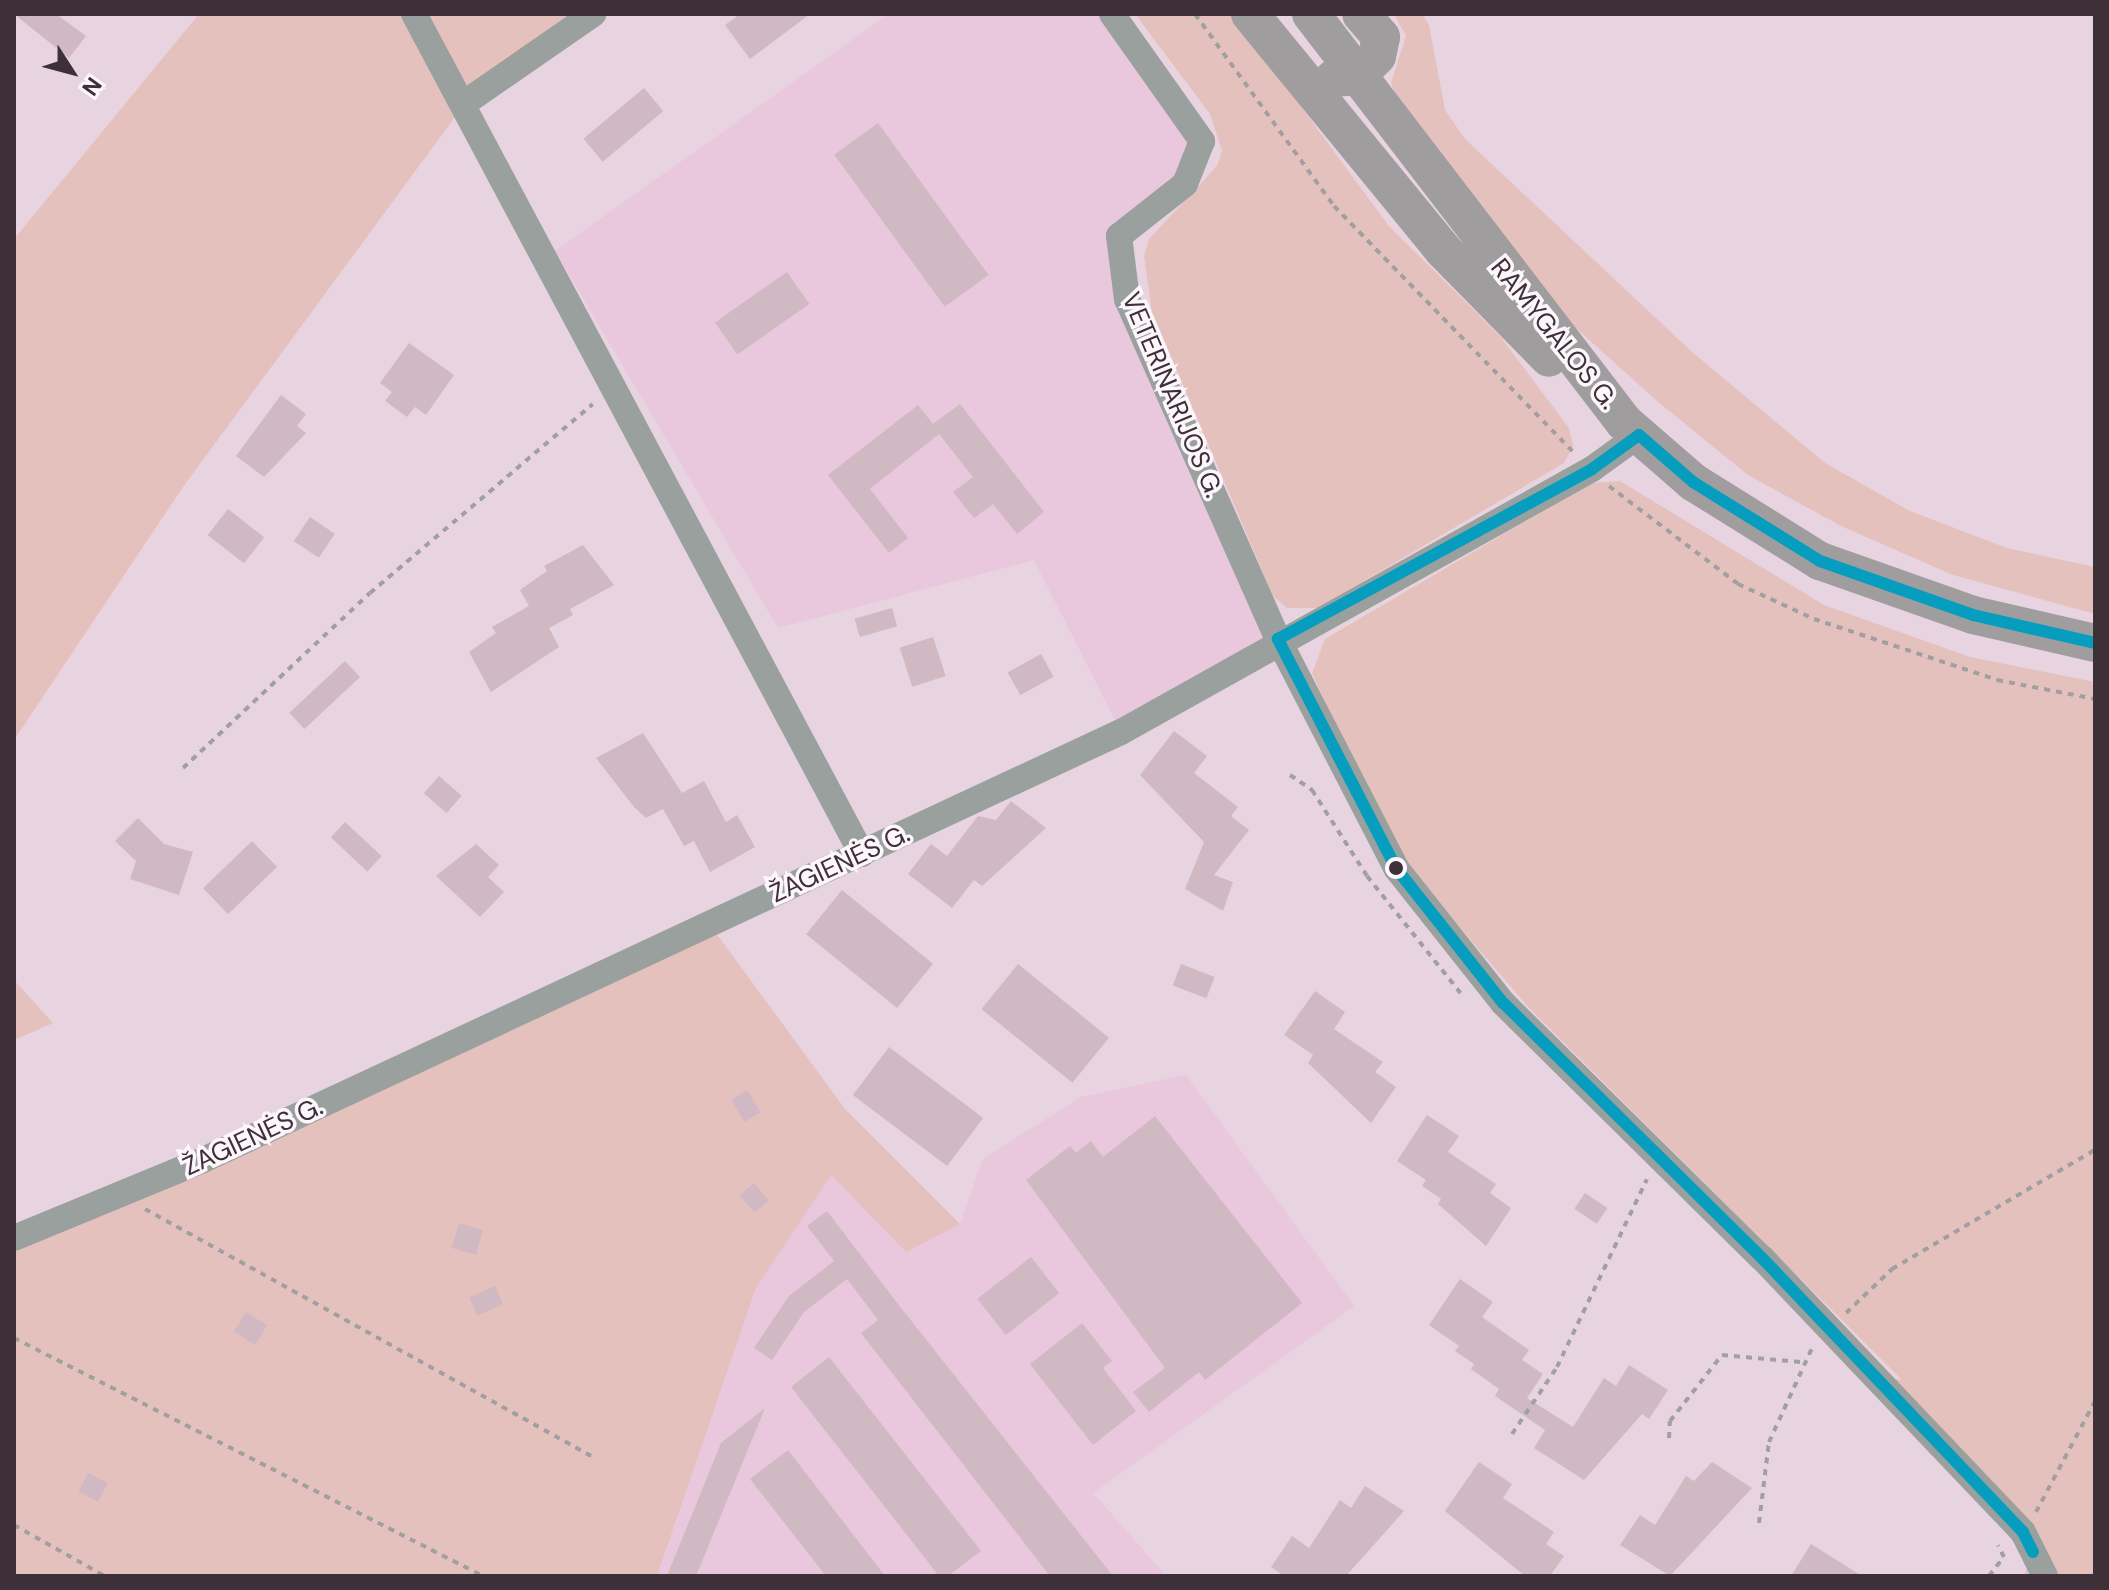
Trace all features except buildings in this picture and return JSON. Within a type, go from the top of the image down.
[{"type":"highway","points":[[1250,14],[1292,69],[1501,314],[1632,429]]},
{"type":"highway","name":"RAMYGALOS G.","points":[[1311,14],[1632,429],[1693,482],[1820,561],[1960,612],[2095,643]]},
{"type":"highway","points":[[1292,69],[1357,76],[1377,56],[1381,37],[1361,14]]},
{"type":"street","points":[[414,14],[466,102],[613,387],[862,854]]},
{"type":"street","points":[[466,102],[593,14]]},
{"type":"street","name":"VETERINARIJOS G.","points":[[1112,14],[1202,141],[1185,184],[1119,236],[1127,299],[1278,639]]},
{"type":"street","name":"ŽAGIENĖS G.","points":[[14,1238],[131,1191],[1121,732],[1278,639],[1592,469],[1632,429]]},
{"type":"street","points":[[1278,639],[1396,868],[1503,1003],[1830,1329],[2023,1532],[2045,1576]]},
{"type":"path","points":[[183,768],[370,593],[613,387]]},
{"type":"path","points":[[1759,1523],[1769,1442],[1801,1362],[1830,1329],[1892,1269],[2095,1150]]},
{"type":"path","points":[[1512,1434],[1557,1367],[1647,1178]]},
{"type":"path","points":[[131,1191],[156,1220],[595,1458]]},
{"type":"path","points":[[14,1338],[483,1576]]},
{"type":"path","points":[[1669,1438],[1670,1421],[1722,1355],[1801,1362]]},
{"type":"path","points":[[2023,1532],[2095,1401]]},
{"type":"path","points":[[14,1525],[105,1576]]},
{"type":"shaded area","points":[[199,14],[593,14],[466,102],[183,487],[14,740],[14,239]]},
{"type":"shaded area","points":[[889,14],[1112,14],[1200,155],[1119,236],[1127,299],[1278,639],[1121,732],[1034,560],[778,628],[555,251]]},
{"type":"shaded area","points":[[1135,14],[1233,14],[1388,225],[1500,336],[1569,428],[1573,446],[1564,463],[1318,608],[1287,608],[1273,596],[1152,312],[1144,256],[1149,239],[1217,166],[1222,151],[1210,114]]},
{"type":"shaded area","points":[[1394,14],[1422,14],[1429,25],[1445,110],[1465,139],[1691,351],[1825,463],[1910,511],[2007,548],[2095,567],[2095,614],[1953,575],[1841,526],[1748,475],[1657,401],[1557,311],[1396,97],[1391,83],[1406,36]]},
{"type":"shaded area","points":[[1620,481],[1824,605],[1970,657],[2095,682],[2095,1576],[2024,1576],[2033,1552],[1873,1375],[1902,1380],[1531,1010],[1431,894],[1383,828],[1312,673],[1325,639],[1591,483]]},
{"type":"shaded area","points":[[713,929],[845,1109],[960,1224],[906,1252],[831,1175],[756,1288],[657,1576],[14,1576],[14,1244]]},
{"type":"shaded area","points":[[14,980],[53,1023],[14,1040]]},
{"type":"shaded area","points":[[1186,1075],[1354,1306],[1093,1493],[1166,1576],[657,1576],[756,1288],[831,1174],[960,1224],[983,1159],[1081,1097]]},
{"type":"transit line","points":[[2033,1552],[2023,1532],[1762,1258],[1503,1003],[1396,868],[1278,639],[1592,469],[1639,435],[1693,482],[1820,561],[1973,615],[2095,643]]}]
